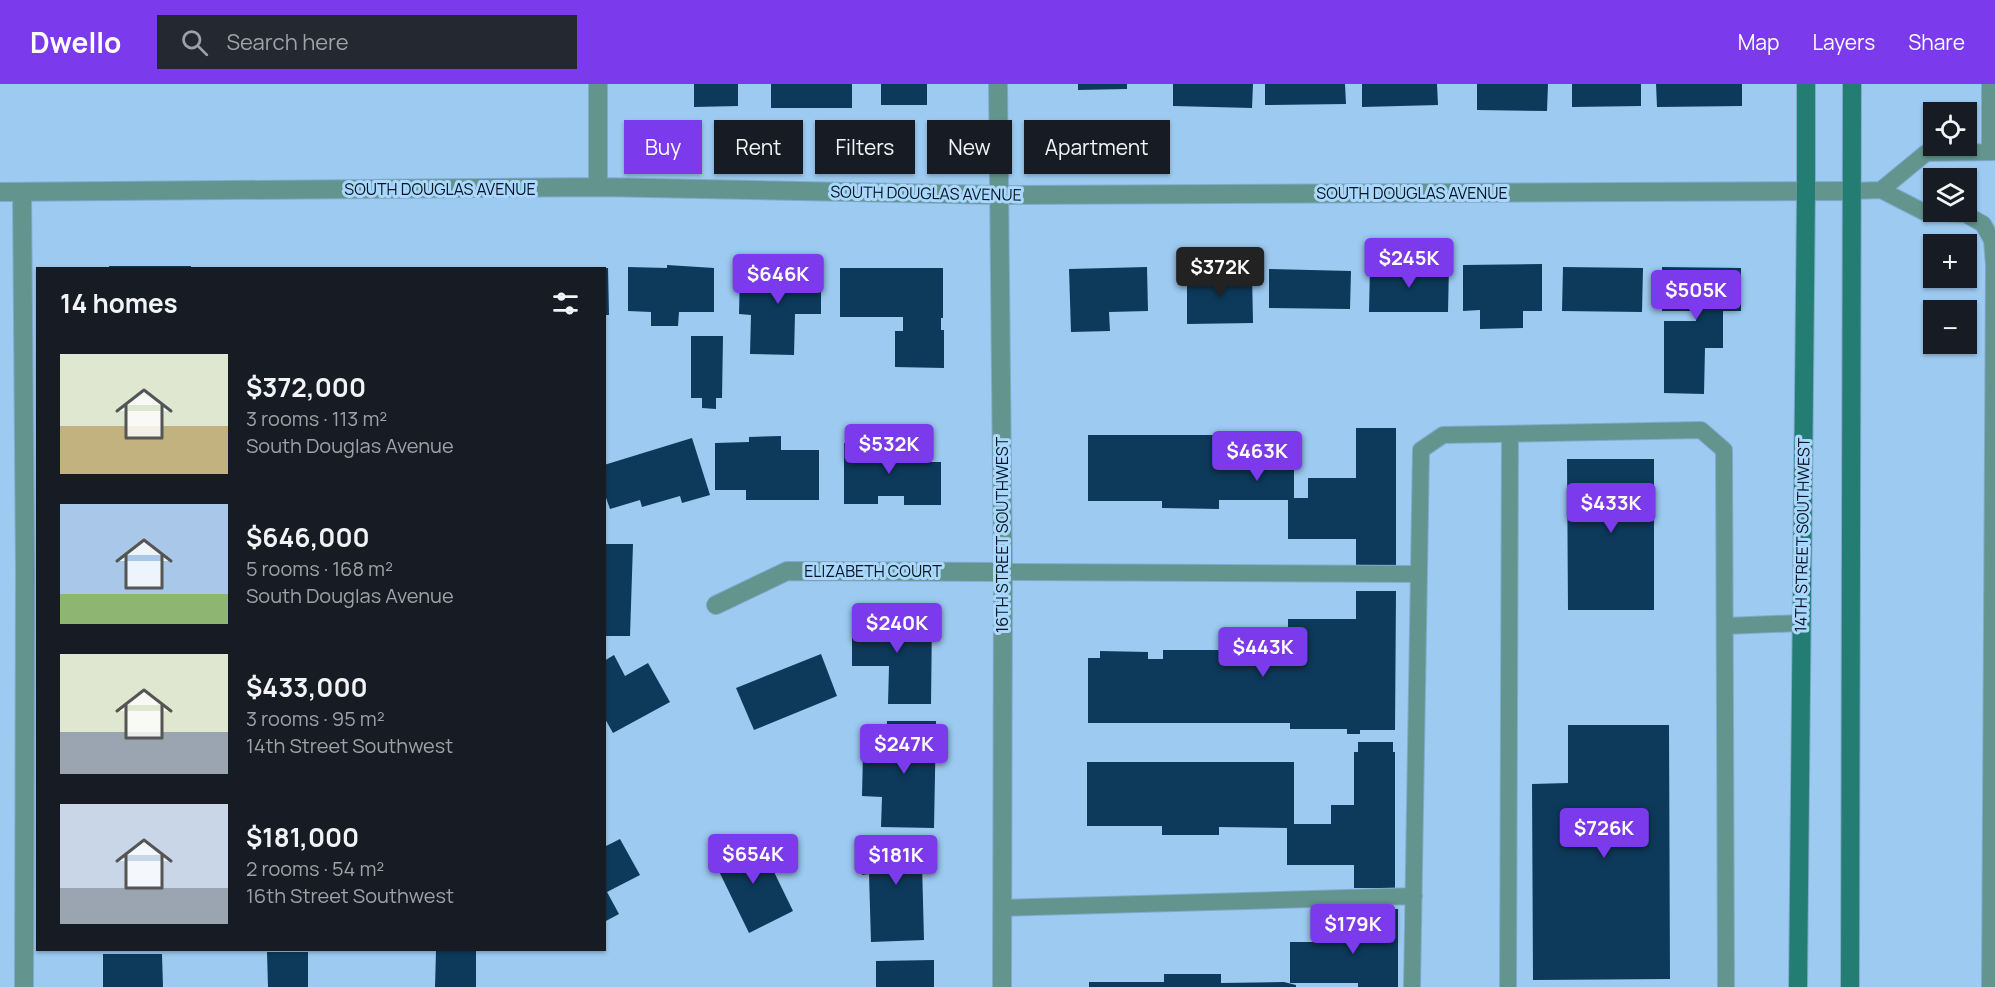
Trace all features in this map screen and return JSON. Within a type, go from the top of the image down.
[{"type":"main road","name":"14TH STREET SOUTHWEST","points":[[1798,987],[1806,84]]},
{"type":"main road","points":[[1850,987],[1852,84]]},
{"type":"street","points":[[598,84],[598,188]]},
{"type":"street","name":"16TH STREET SOUTHWEST","points":[[998,84],[1003,572],[1002,987]]},
{"type":"street","name":"SOUTH DOUGLAS AVENUE","points":[[0,192],[598,188],[998,195],[1852,191]]},
{"type":"street","points":[[22,192],[31,571],[24,987]]},
{"type":"street","name":"ELIZABETH COURT","points":[[716,605],[787,571],[1003,572]]},
{"type":"lane","points":[[1881,190],[1926,153],[1993,152],[1990,84]]},
{"type":"lane","points":[[1852,191],[1881,190],[1924,212],[1965,214],[1983,224],[1992,240],[1993,829],[1990,987]]},
{"type":"lane","points":[[1412,987],[1421,450],[1443,435],[1701,430],[1724,450],[1726,987]]},
{"type":"lane","points":[[1508,987],[1510,434]]},
{"type":"lane","points":[[1003,572],[1419,574]]},
{"type":"lane","points":[[1725,626],[1801,623]]},
{"type":"lane","points":[[1002,908],[1414,896]]},
{"type":"building","points":[[694,84],[738,84],[738,106],[694,107]]},
{"type":"building","points":[[771,84],[852,84],[852,108],[771,108]]},
{"type":"building","points":[[881,84],[927,84],[927,105],[881,105]]},
{"type":"building","points":[[1078,84],[1127,84],[1127,89],[1078,90]]},
{"type":"building","points":[[1173,84],[1253,84],[1252,108],[1173,106]]},
{"type":"building","points":[[1265,84],[1345,84],[1346,104],[1265,105]]},
{"type":"building","points":[[1362,84],[1437,84],[1438,105],[1362,107]]},
{"type":"building","points":[[1477,84],[1548,84],[1547,111],[1477,110]]},
{"type":"building","points":[[1572,84],[1641,84],[1641,106],[1572,107]]},
{"type":"building","points":[[1656,84],[1742,84],[1742,106],[1657,107]]},
{"type":"building","points":[[1542,264],[1542,311],[1523,311],[1523,328],[1480,329],[1480,310],[1463,311],[1463,265]]},
{"type":"building","points":[[667,265],[714,268],[714,312],[679,312],[678,326],[651,326],[651,312],[628,311],[628,267],[667,268]]},
{"type":"building","points":[[1370,265],[1449,266],[1448,312],[1369,312]]},
{"type":"building","points":[[109,266],[191,266],[191,267]]},
{"type":"building","points":[[761,267],[821,268],[821,314],[795,314],[794,355],[750,354],[751,315],[739,314],[740,271],[761,271]]},
{"type":"building","points":[[1147,267],[1148,311],[1109,312],[1110,331],[1071,332],[1069,269]]},
{"type":"building","points":[[1563,267],[1643,268],[1642,312],[1562,311]]},
{"type":"building","points":[[1662,267],[1741,268],[1741,311],[1723,311],[1723,348],[1705,348],[1704,394],[1664,393],[1664,321],[1696,321],[1696,311],[1662,311]]},
{"type":"building","points":[[606,268],[608,268],[609,315],[606,315]]},
{"type":"building","points":[[840,268],[943,268],[941,330],[944,330],[944,368],[895,367],[895,331],[903,331],[903,317],[840,317]]},
{"type":"building","points":[[1269,269],[1351,271],[1350,309],[1269,308]]},
{"type":"building","points":[[1252,272],[1253,323],[1187,324],[1187,274]]},
{"type":"building","points":[[691,336],[723,336],[722,398],[716,398],[716,409],[702,408],[702,398],[691,398]]},
{"type":"building","points":[[1356,428],[1396,428],[1396,567],[1356,567],[1356,539],[1288,539],[1288,500],[1219,500],[1219,509],[1162,508],[1162,501],[1088,501],[1088,435],[1294,435],[1294,498],[1308,498],[1308,478],[1356,478]]},
{"type":"building","points":[[781,436],[781,450],[819,450],[819,500],[746,500],[746,490],[715,490],[715,443],[749,442],[749,437]]},
{"type":"building","points":[[692,438],[710,495],[682,503],[680,496],[642,507],[640,500],[610,509],[606,498],[606,464]]},
{"type":"building","points":[[844,443],[911,443],[911,462],[941,462],[941,505],[904,505],[904,496],[878,496],[878,504],[844,504]]},
{"type":"building","points":[[1567,459],[1654,459],[1654,610],[1568,610]]},
{"type":"building","points":[[606,544],[633,544],[630,636],[606,636]]},
{"type":"building","points":[[1356,591],[1396,591],[1395,730],[1360,730],[1360,734],[1347,734],[1347,729],[1290,729],[1290,723],[1088,723],[1088,658],[1100,658],[1100,651],[1148,652],[1148,659],[1163,659],[1163,650],[1288,650],[1288,619],[1356,619]]},
{"type":"building","points":[[852,616],[932,617],[931,704],[888,704],[889,666],[852,666]]},
{"type":"building","points":[[821,654],[837,696],[754,730],[736,688]]},
{"type":"building","points":[[614,655],[625,676],[648,663],[670,702],[613,733],[606,721],[606,660]]},
{"type":"building","points":[[887,721],[936,721],[934,828],[881,827],[882,797],[862,796],[863,753],[886,753]]},
{"type":"building","points":[[1568,725],[1669,725],[1670,979],[1533,980],[1532,784],[1568,783]]},
{"type":"building","points":[[1358,742],[1393,742],[1393,752],[1395,752],[1395,888],[1354,888],[1354,865],[1287,865],[1287,828],[1219,827],[1219,835],[1162,835],[1162,826],[1087,826],[1087,762],[1294,762],[1294,824],[1331,824],[1331,805],[1354,805],[1354,752],[1358,752]]},
{"type":"building","points":[[932,836],[934,864],[922,864],[924,940],[871,942],[869,874],[862,875],[861,838]]},
{"type":"building","points":[[757,837],[793,911],[749,933],[713,859]]},
{"type":"building","points":[[620,839],[640,875],[607,892],[619,914],[606,921],[606,846]]},
{"type":"building","points":[[1358,909],[1398,909],[1398,987],[1358,987],[1358,983],[1290,983],[1290,942],[1358,942]]},
{"type":"building","points":[[436,951],[476,951],[476,987],[435,987]]},
{"type":"building","points":[[267,952],[308,952],[308,987],[268,987]]},
{"type":"building","points":[[103,954],[162,954],[163,987],[103,987]]},
{"type":"building","points":[[934,960],[934,987],[876,987],[876,961]]},
{"type":"building","points":[[1164,974],[1221,974],[1221,983],[1284,982],[1296,985],[1296,987],[1089,987],[1089,982],[1164,982]]}]
